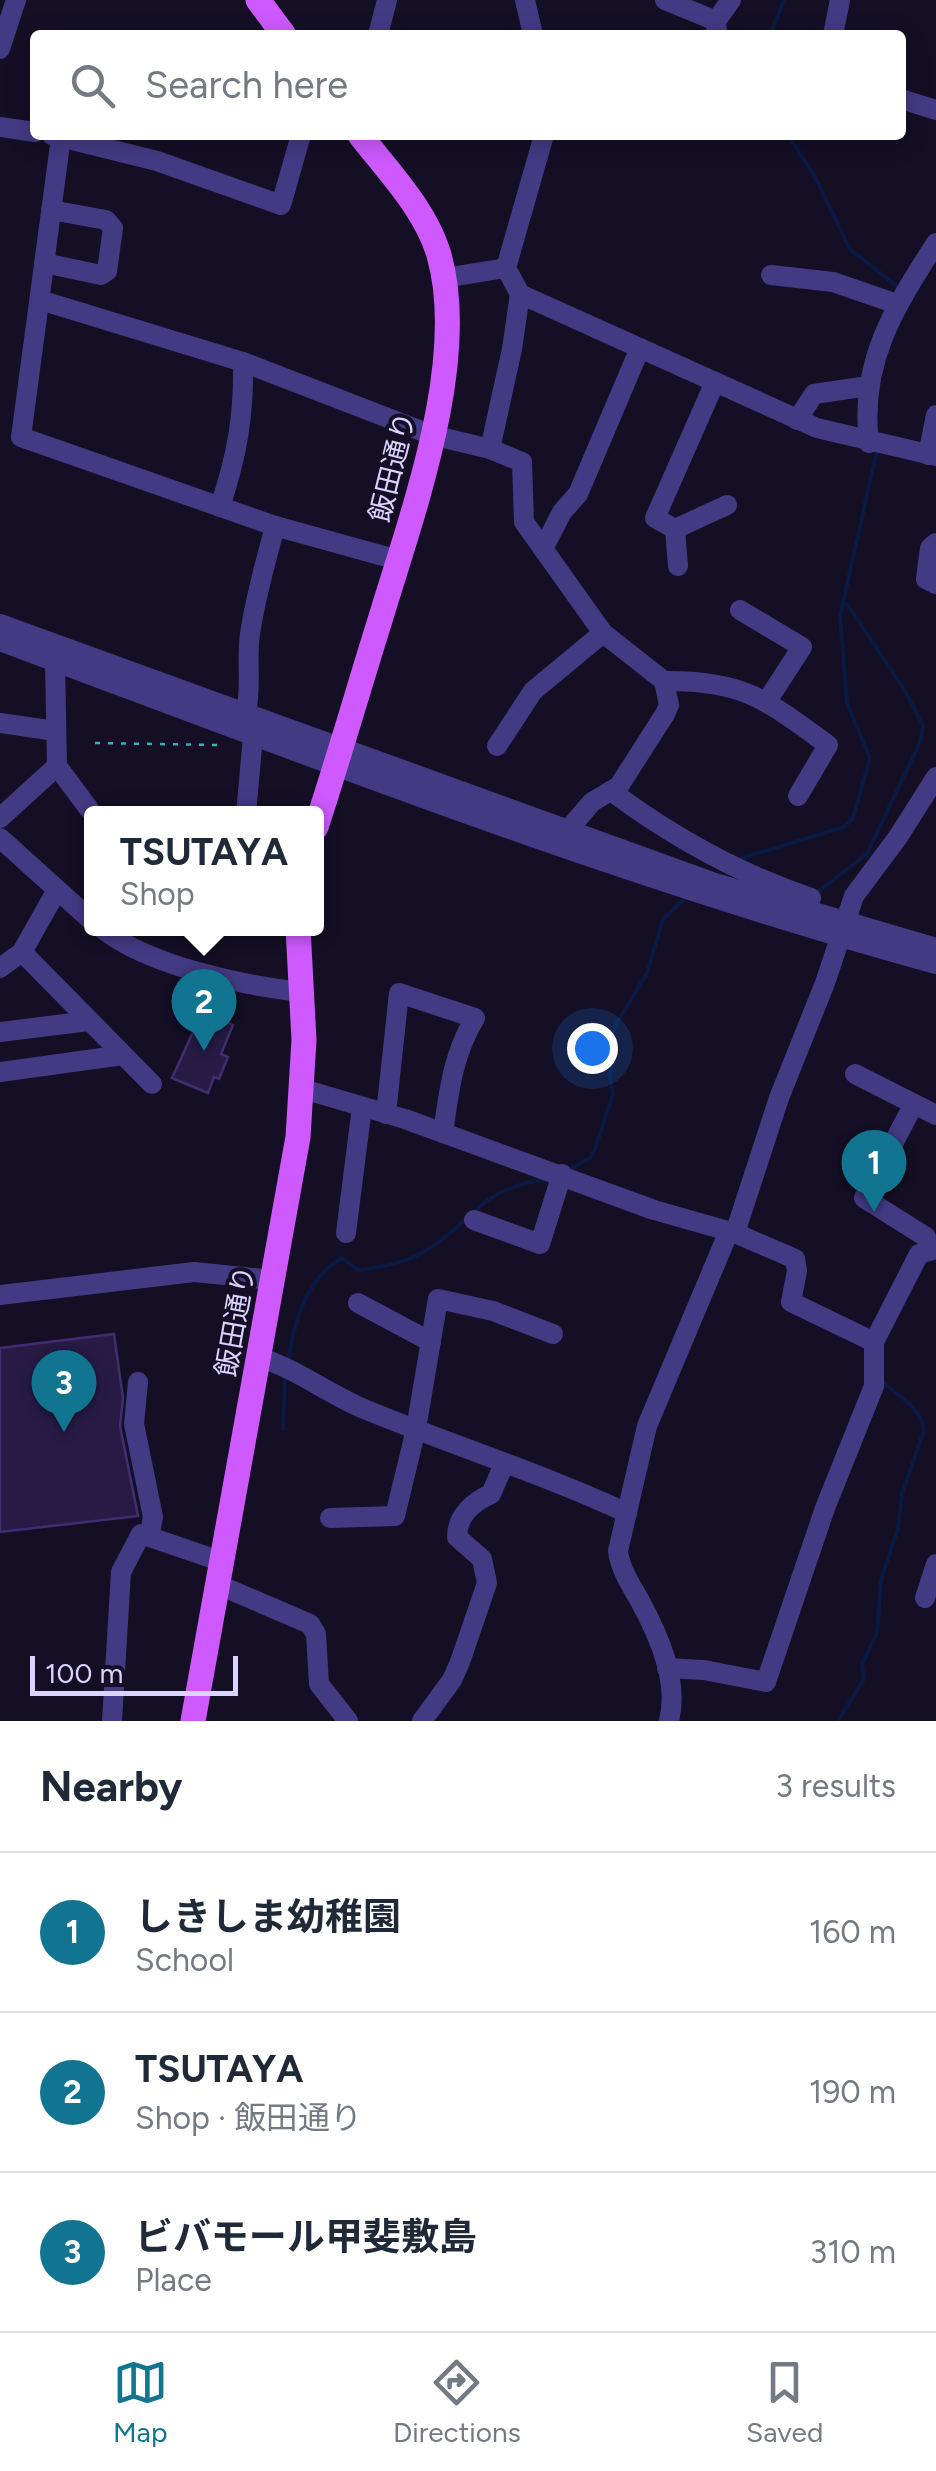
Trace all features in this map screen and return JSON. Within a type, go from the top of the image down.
[{"type":"main road","points":[[258,0],[280,30]]},
{"type":"main road","name":"飯田通り","points":[[323,806],[432,435],[447,324],[444,278],[431,233],[364,140]]},
{"type":"main road","name":"飯田通り","points":[[194,1721],[304,1090],[298,936]]},
{"type":"street","points":[[0,48],[16,0]]},
{"type":"street","points":[[379,30],[387,0]]},
{"type":"street","points":[[525,0],[532,30]]},
{"type":"street","points":[[664,0],[717,28],[731,0]]},
{"type":"street","points":[[834,30],[840,0]]},
{"type":"street","points":[[906,101],[936,110]]},
{"type":"street","points":[[0,127],[30,131]]},
{"type":"street","points":[[56,140],[51,210],[21,436],[276,526],[398,560]]},
{"type":"street","points":[[72,140],[157,161],[282,204],[300,140]]},
{"type":"street","points":[[490,449],[520,294],[506,268],[543,140]]},
{"type":"street","points":[[44,263],[101,275],[108,271],[112,242],[113,228],[106,220],[51,210]]},
{"type":"street","points":[[869,442],[868,386],[897,304],[936,243]]},
{"type":"street","points":[[444,278],[506,268]]},
{"type":"street","points":[[771,275],[834,282],[897,304]]},
{"type":"street","points":[[520,294],[845,438],[932,456],[936,415]]},
{"type":"street","points":[[40,300],[243,362],[432,435],[490,449],[522,462],[524,522],[603,633],[664,681],[705,680],[767,701],[828,744],[798,796]]},
{"type":"street","points":[[544,549],[562,512],[578,494],[640,348]]},
{"type":"street","points":[[220,507],[236,458],[244,414],[243,362]]},
{"type":"street","points":[[675,529],[655,518],[715,382]]},
{"type":"street","points":[[797,420],[814,394],[868,386]]},
{"type":"street","points":[[675,529],[727,504]]},
{"type":"street","points":[[238,720],[250,696],[246,664],[250,630],[276,526]]},
{"type":"street","points":[[675,529],[678,566]]},
{"type":"street","points":[[936,543],[930,548],[926,579],[936,584]]},
{"type":"street","points":[[740,610],[802,648],[767,701]]},
{"type":"street","points":[[0,624],[238,720],[710,898],[845,923]]},
{"type":"street","points":[[497,746],[533,692],[603,633]]},
{"type":"street","points":[[0,641],[238,720],[253,736],[338,757],[568,830],[712,882],[936,948]]},
{"type":"street","points":[[55,662],[57,766],[87,806]]},
{"type":"street","points":[[568,830],[592,802],[620,786],[669,705],[664,681]]},
{"type":"street","points":[[0,722],[55,731]]},
{"type":"street","points":[[247,806],[253,736]]},
{"type":"street","points":[[0,818],[57,766]]},
{"type":"street","points":[[669,1721],[673,1685],[651,1622],[619,1564],[618,1551],[647,1426],[732,1232],[854,896],[936,777]]},
{"type":"street","points":[[610,791],[645,816],[762,880],[936,964]]},
{"type":"street","points":[[0,838],[84,913]]},
{"type":"street","points":[[0,968],[22,952],[57,890]]},
{"type":"street","points":[[113,936],[166,960],[237,983],[301,992]]},
{"type":"street","points":[[22,952],[152,1084]]},
{"type":"street","points":[[386,1114],[398,993],[475,1018],[460,1042],[450,1077],[443,1132]]},
{"type":"street","points":[[0,1032],[89,1020]]},
{"type":"street","points":[[0,1072],[123,1055]]},
{"type":"street","points":[[856,1074],[936,1116]]},
{"type":"street","points":[[304,1090],[443,1132],[654,1210],[732,1232],[794,1258],[791,1302],[874,1342]]},
{"type":"street","points":[[914,1104],[864,1198],[927,1247]]},
{"type":"street","points":[[346,1233],[362,1107]]},
{"type":"street","points":[[474,1220],[540,1244],[562,1174]]},
{"type":"street","points":[[667,1668],[704,1670],[766,1682],[826,1508],[874,1386],[874,1342],[927,1247],[936,1216]]},
{"type":"street","points":[[0,1295],[194,1272],[273,1280]]},
{"type":"street","points":[[330,1518],[395,1516],[416,1430],[438,1299],[492,1311],[553,1334]]},
{"type":"street","points":[[358,1303],[431,1342]]},
{"type":"street","points":[[259,1357],[289,1366],[364,1409],[504,1464],[551,1478],[627,1513]]},
{"type":"street","points":[[138,1382],[134,1424],[153,1518],[150,1536]]},
{"type":"street","points":[[422,1721],[452,1680],[487,1583],[482,1560],[457,1536],[457,1526],[476,1500],[490,1494],[504,1464]]},
{"type":"street","points":[[112,1721],[121,1572],[140,1534],[310,1624],[316,1634],[319,1684],[348,1721]]},
{"type":"street","points":[[925,1598],[936,1564]]},
{"type":"path","points":[[95,744],[218,745],[238,720]]},
{"type":"building","points":[[203,1010],[233,1025],[221,1054],[228,1057],[208,1093],[172,1078]]},
{"type":"building","points":[[114,1334],[123,1398],[120,1426],[138,1516],[0,1532],[0,1348]]},
{"type":"waterway","points":[[772,30],[784,0]]},
{"type":"waterway","points":[[791,140],[815,177],[850,249],[898,287]]},
{"type":"waterway","points":[[736,860],[844,827],[853,818],[870,758],[847,703],[840,616],[877,450]]},
{"type":"waterway","points":[[815,894],[867,854],[920,742],[923,726],[905,691],[847,604]]},
{"type":"waterway","points":[[568,1170],[590,1158],[595,1149],[613,1094],[610,1076],[614,1028],[647,973],[663,919],[685,898]]},
{"type":"waterway","points":[[474,1212],[507,1190],[545,1179]]},
{"type":"waterway","points":[[288,1360],[304,1302],[330,1267],[342,1258],[358,1270],[405,1261],[429,1249],[467,1218]]},
{"type":"waterway","points":[[283,1429],[285,1374]]},
{"type":"waterway","points":[[838,1721],[864,1679],[862,1664],[877,1633],[881,1580],[898,1528],[902,1494],[924,1430],[914,1409],[882,1382]]},
{"type":"place","name":"TSUTAYA","points":[[204,1051]]},
{"type":"place","name":"しきしま幼稚園","points":[[874,1212]]},
{"type":"place","name":"ビバモール甲斐敷島","points":[[64,1432]]}]
